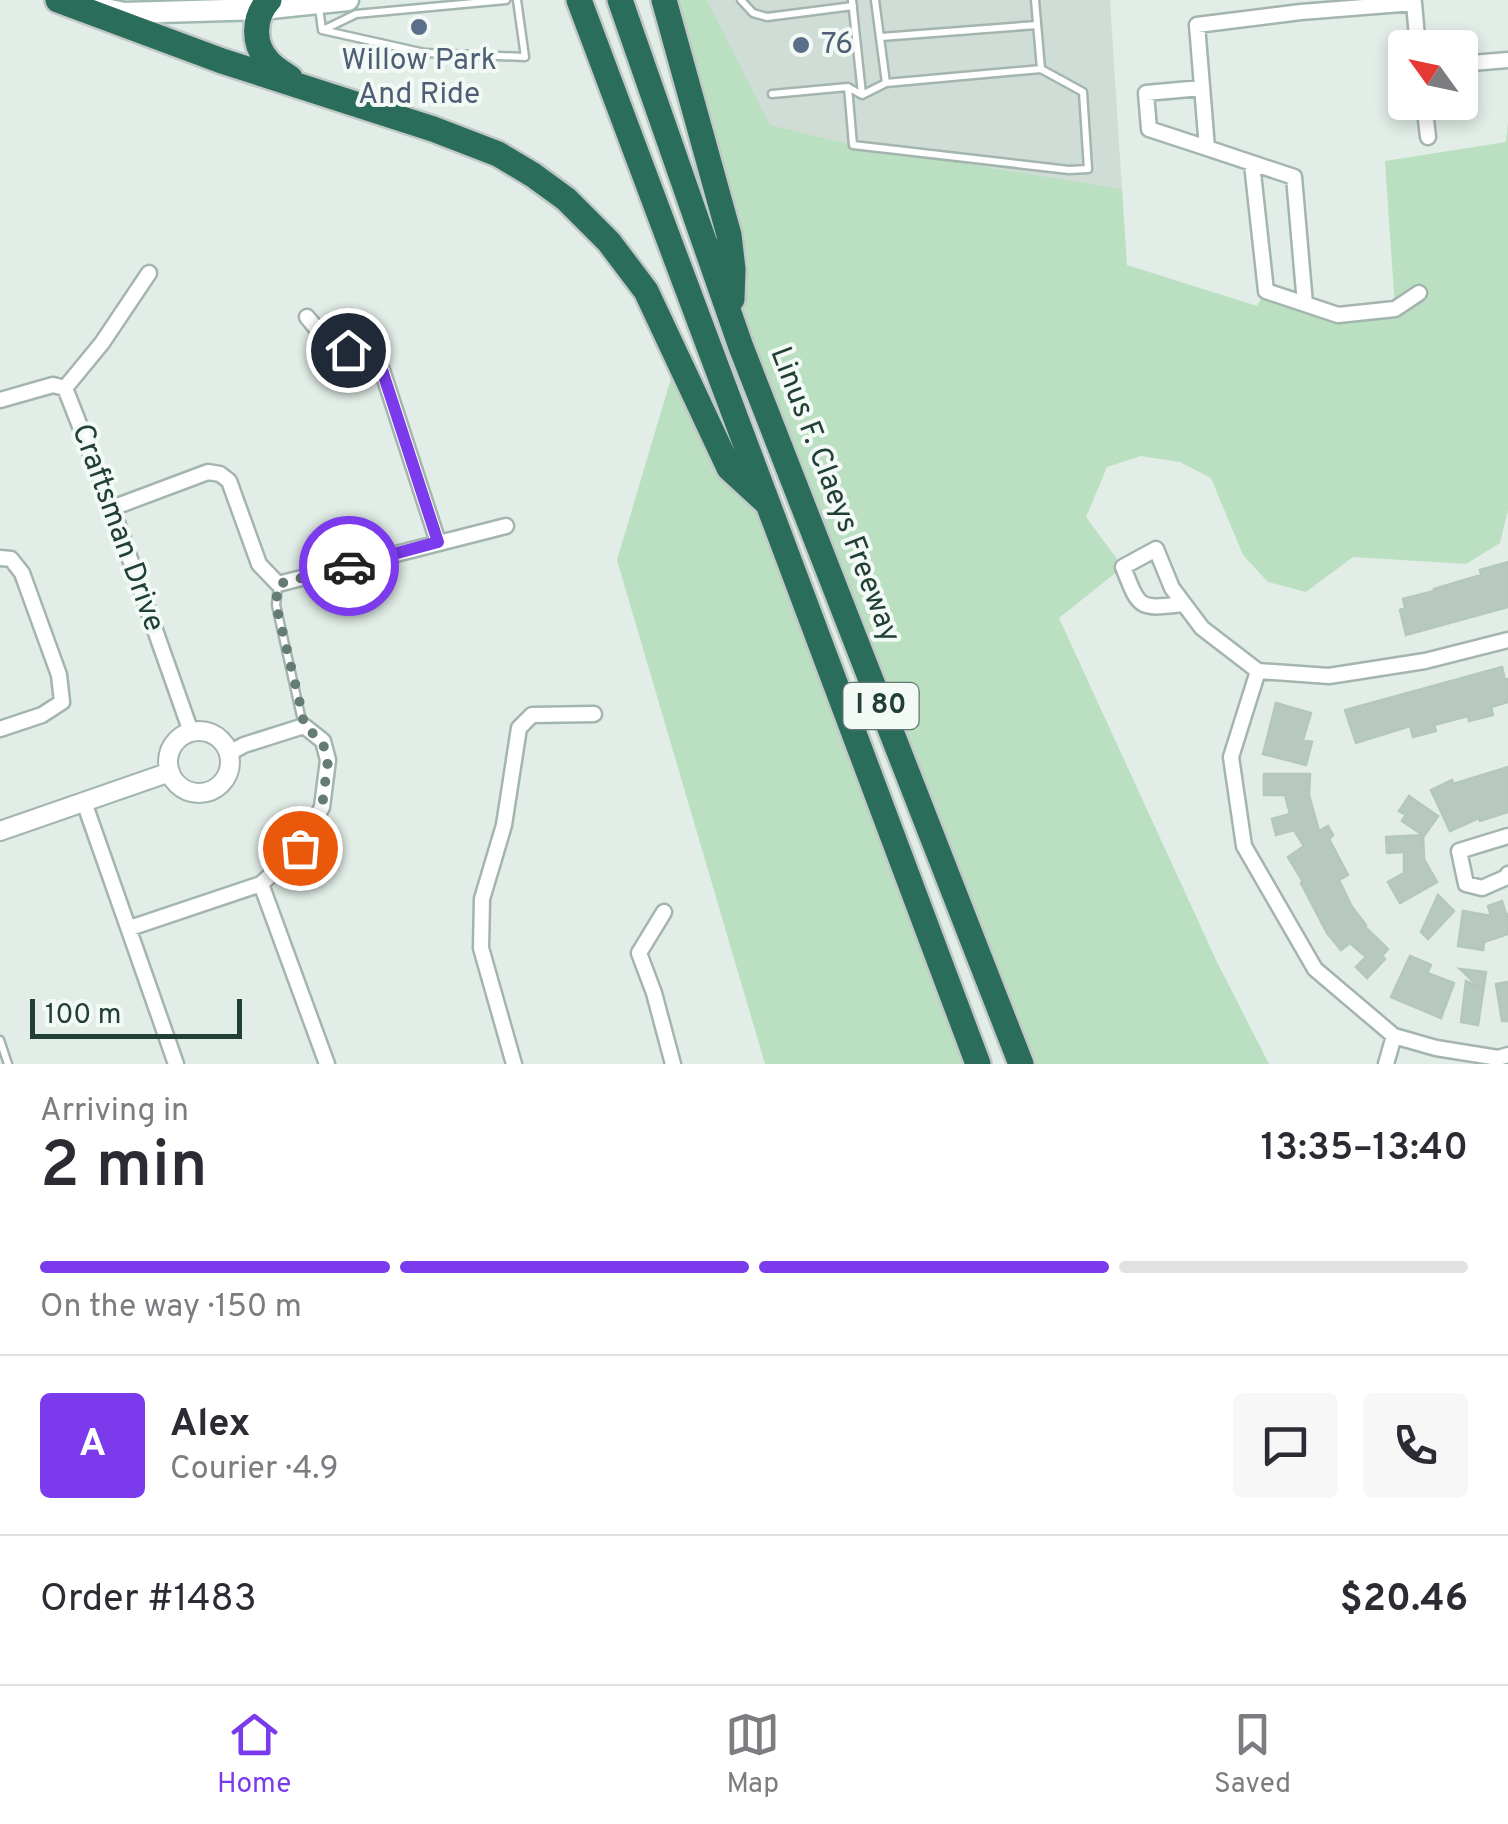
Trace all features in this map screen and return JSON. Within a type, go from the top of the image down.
[{"type":"highway","points":[[59,0],[222,61],[498,154],[566,198],[609,242],[646,292],[728,468],[771,506]]},
{"type":"highway","points":[[664,0],[729,235],[733,270],[731,314]]},
{"type":"highway","points":[[265,4],[256,36],[266,60],[302,87]]},
{"type":"highway","name":"Linus F. Claeys Freeway","points":[[622,6],[741,347],[1021,1064]]},
{"type":"highway","name":"Linus F. Claeys Freeway","points":[[582,7],[978,1064]]},
{"type":"main road","points":[[59,0],[124,13],[348,0]]},
{"type":"street","points":[[1207,148],[1197,25],[1301,6],[1414,3],[1416,30]]},
{"type":"street","points":[[1478,62],[1508,60]]},
{"type":"street","points":[[1201,88],[1146,92],[1149,129],[1294,177],[1306,304]]},
{"type":"street","points":[[1426,120],[1428,137]]},
{"type":"street","points":[[1252,164],[1266,291],[1338,314],[1395,309],[1420,293]]},
{"type":"street","points":[[65,388],[149,273]]},
{"type":"street","points":[[308,318],[326,340],[370,360],[382,370],[438,542]]},
{"type":"street","name":"Craftsman Drive","points":[[0,400],[53,385],[65,388],[192,732]]},
{"type":"street","points":[[112,508],[208,472],[220,474],[230,482],[260,564],[278,584],[506,526]]},
{"type":"street","points":[[1184,604],[1148,608],[1136,600],[1123,567],[1156,549],[1172,588],[1184,604],[1202,628],[1258,671],[1329,676],[1425,660],[1508,640]]},
{"type":"street","points":[[0,558],[11,559],[22,573],[59,675],[62,702],[42,714],[0,729]]},
{"type":"street","points":[[1258,671],[1231,757],[1244,846],[1315,969],[1394,1036],[1436,1048],[1498,1058],[1508,1055]]},
{"type":"street","points":[[514,1064],[482,948],[482,899],[504,825],[519,728],[532,715],[594,714]]},
{"type":"street","points":[[130,928],[262,884],[300,848],[322,807],[328,760],[322,741],[304,726],[228,754]]},
{"type":"street","points":[[192,732],[216,736],[228,754],[226,777],[208,792],[185,790],[170,772],[171,750],[181,737],[192,732]]},
{"type":"street","points":[[0,831],[170,772]]},
{"type":"street","points":[[84,802],[176,1064]]},
{"type":"street","points":[[1508,836],[1458,851],[1466,884],[1482,888],[1507,878],[1508,874]]},
{"type":"street","points":[[262,884],[327,1064]]},
{"type":"street","points":[[664,912],[639,953],[674,1064]]},
{"type":"street","points":[[1386,1064],[1394,1036]]},
{"type":"street","points":[[1429,1064],[1436,1048]]},
{"type":"lane","points":[[322,30],[356,14],[506,0]]},
{"type":"lane","points":[[322,30],[425,53],[526,56],[518,0]]},
{"type":"lane","points":[[741,0],[754,13],[767,17],[852,3],[862,95]]},
{"type":"lane","points":[[876,0],[886,83]]},
{"type":"lane","points":[[1035,0],[1041,68]]},
{"type":"lane","points":[[319,1],[322,30]]},
{"type":"lane","points":[[881,37],[1037,25]]},
{"type":"lane","points":[[848,87],[853,145],[1088,170],[1083,92],[1041,68],[886,83],[862,95]]},
{"type":"lane","points":[[772,94],[848,87],[862,95]]},
{"type":"lane","points":[[278,584],[276,605],[304,726]]},
{"type":"lane","points":[[0,1040],[8,1064]]},
{"type":"shaded area","points":[[707,0],[1110,0],[1122,189],[853,145],[769,125]]},
{"type":"green space","points":[[663,0],[707,0],[770,125],[853,145],[1122,189],[1127,265],[1257,306],[1266,291],[1338,314],[1395,309],[1385,161],[1506,142],[1508,122],[1508,510],[1500,543],[1466,564],[1353,557],[1306,592],[1268,582],[1243,555],[1211,478],[1180,462],[1141,456],[1107,467],[1086,517],[1123,567],[1059,618],[1217,962],[1269,1064],[1021,1064],[741,347],[733,269]]},
{"type":"green space","points":[[680,348],[774,508],[977,1064],[765,1064],[617,560]]},
{"type":"building","points":[[1508,562],[1508,607],[1406,635],[1400,610],[1405,608],[1403,599],[1481,575],[1480,570]]},
{"type":"building","points":[[1502,667],[1505,680],[1508,679],[1508,702],[1491,707],[1493,715],[1469,721],[1468,716],[1434,725],[1436,731],[1413,737],[1410,726],[1356,743],[1345,710]]},
{"type":"building","points":[[1276,703],[1311,713],[1303,740],[1312,742],[1306,765],[1263,754]]},
{"type":"building","points":[[1508,767],[1508,812],[1480,821],[1479,818],[1450,831],[1431,790],[1452,780],[1453,784]]},
{"type":"building","points":[[1264,774],[1310,774],[1309,795],[1319,831],[1328,826],[1333,835],[1329,839],[1348,875],[1339,880],[1364,926],[1388,949],[1382,956],[1385,959],[1367,978],[1356,967],[1366,957],[1350,943],[1341,950],[1327,933],[1288,857],[1304,846],[1294,830],[1276,835],[1272,819],[1290,814],[1285,795],[1264,795]]},
{"type":"building","points":[[1409,796],[1438,816],[1424,836],[1402,821],[1406,815],[1399,811]]},
{"type":"building","points":[[1423,835],[1424,859],[1437,882],[1400,903],[1388,882],[1404,873],[1404,852],[1387,853],[1386,837]]},
{"type":"building","points":[[1438,895],[1454,911],[1428,939],[1421,932]]},
{"type":"building","points":[[1502,901],[1508,914],[1508,934],[1484,942],[1483,950],[1458,946],[1463,911],[1491,916],[1488,906]]},
{"type":"building","points":[[1410,956],[1431,965],[1427,973],[1454,983],[1441,1018],[1391,997]]},
{"type":"building","points":[[1460,969],[1486,972],[1478,1025],[1461,1022],[1466,981],[1479,987]]},
{"type":"building","points":[[1508,982],[1508,1021],[1502,1021],[1496,984]]},
{"type":"way so far","points":[[300,848],[322,807],[328,760],[322,741],[304,726],[276,605],[278,584],[349,566]]},
{"type":"place","name":"Willow Park And Ride","points":[[419,27]]},
{"type":"place","name":"76","points":[[801,45]]},
{"type":"route","points":[[348,350],[382,370],[438,542],[349,566]]}]
